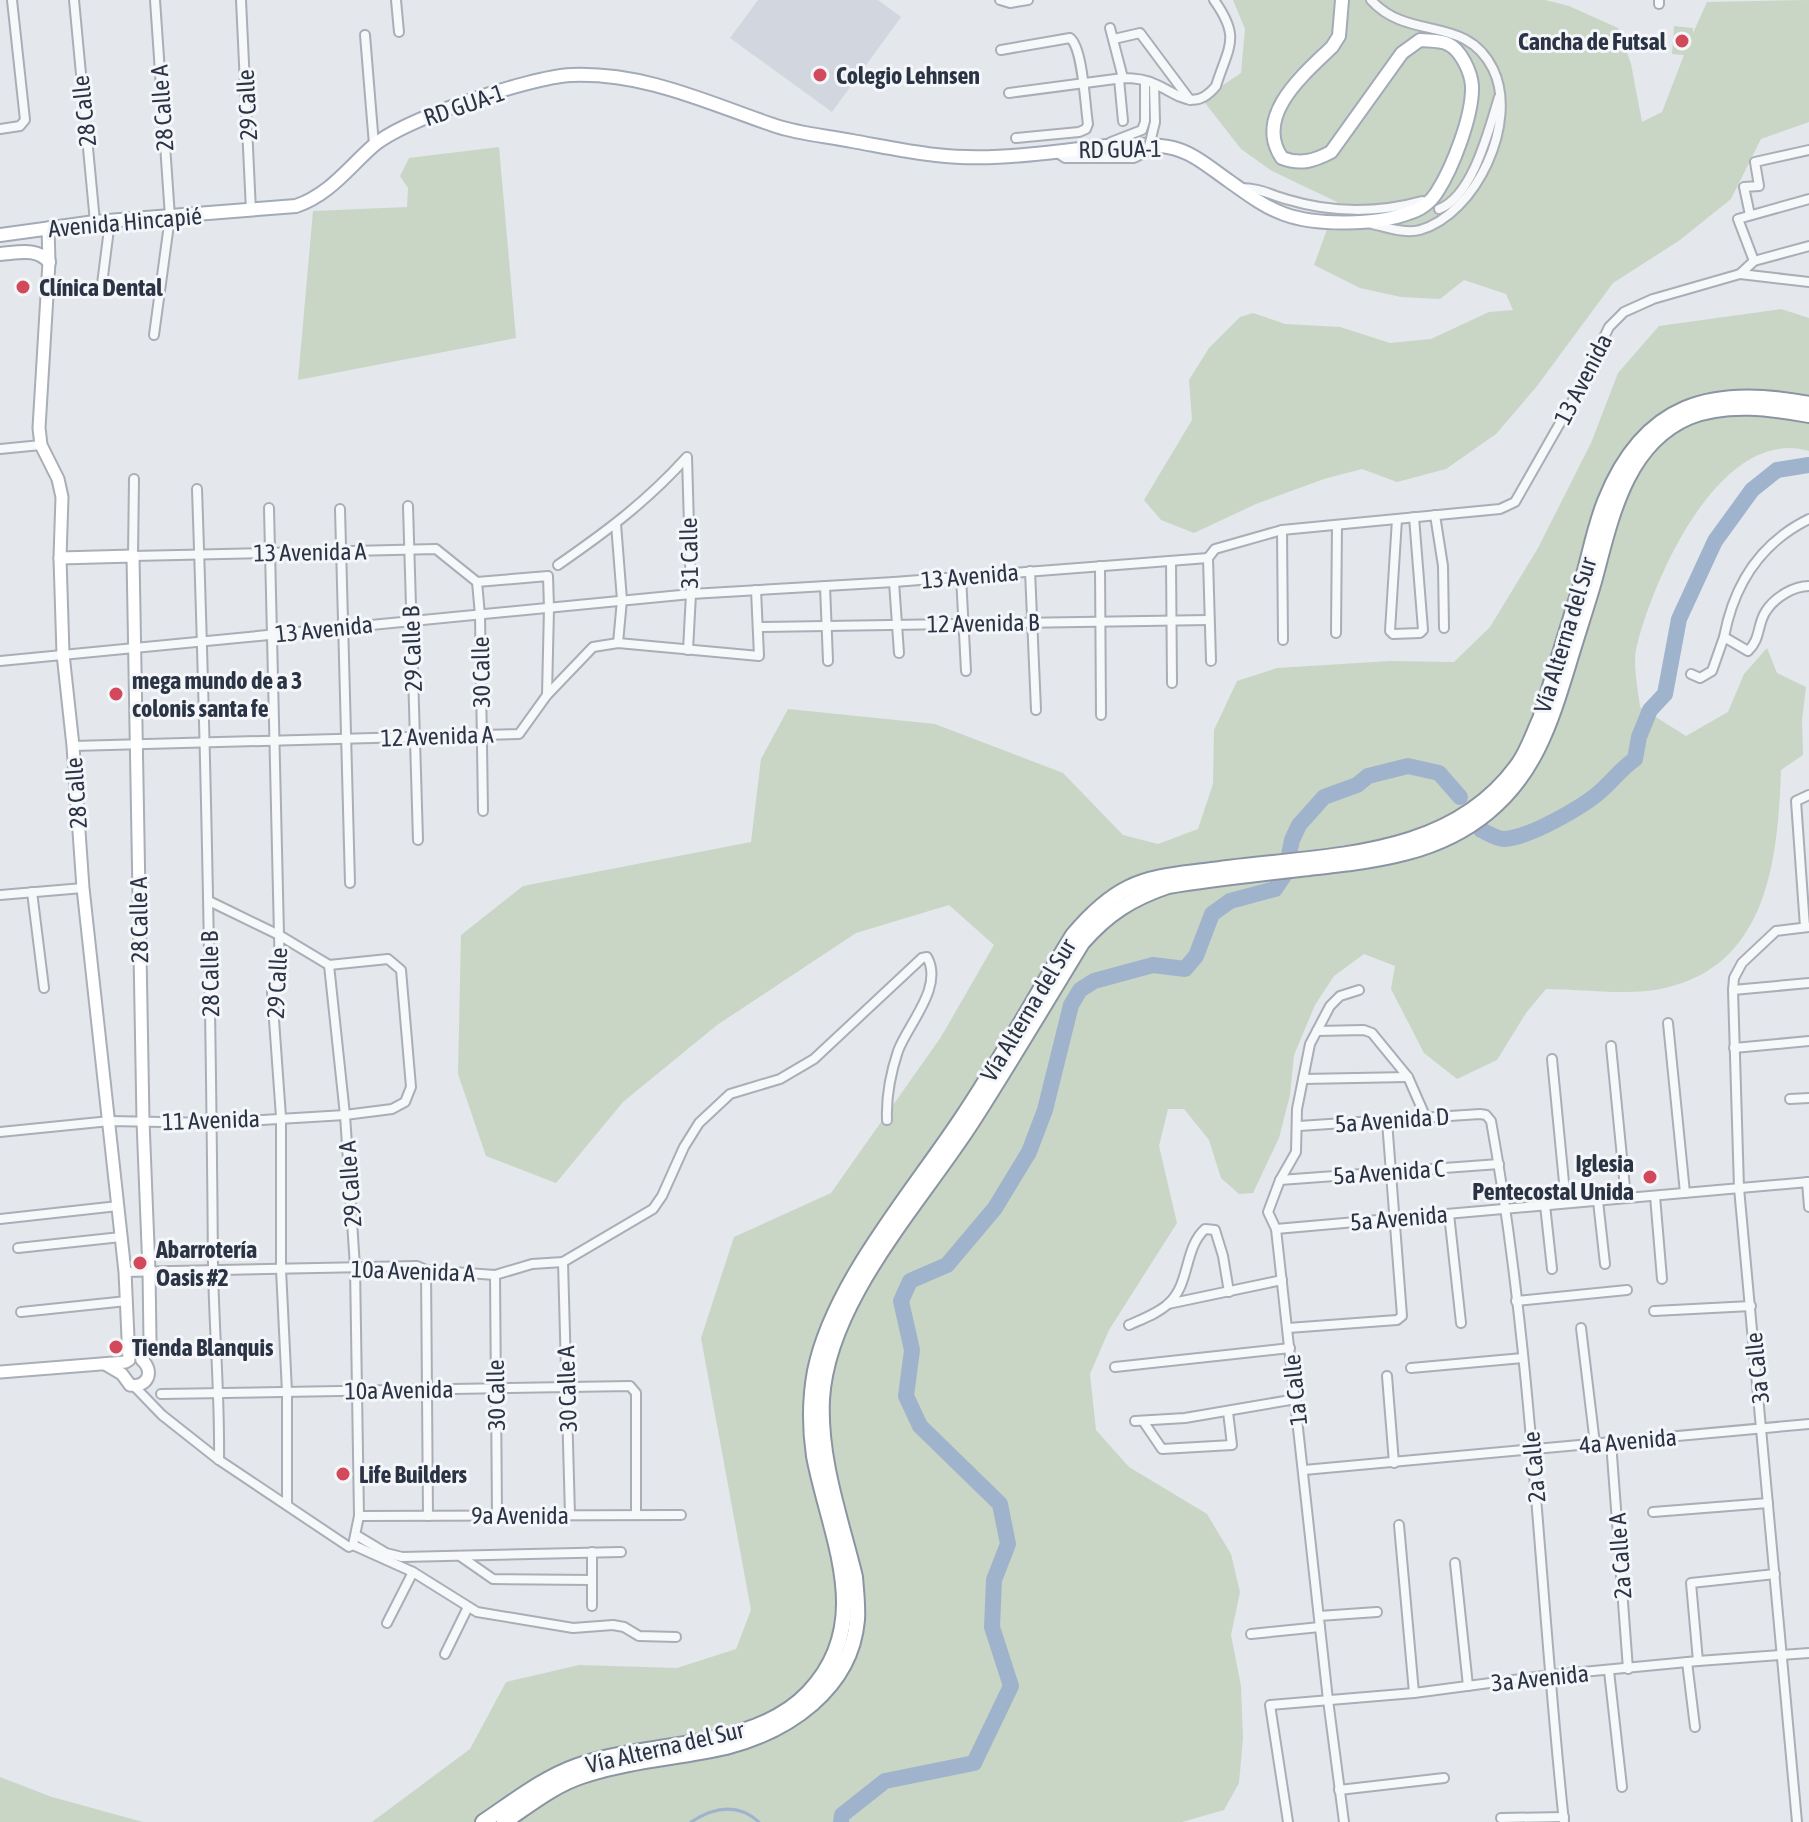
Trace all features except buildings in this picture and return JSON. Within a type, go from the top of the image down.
[{"type":"highway","name":"Vía Alterna del Sur","points":[[483,1822],[533,1789],[576,1772],[724,1747],[753,1739],[802,1713],[832,1682],[854,1636],[857,1596],[824,1455],[822,1398],[829,1354],[837,1331],[862,1284],[974,1121],[1012,1046],[1053,979],[1097,925],[1133,899],[1167,881],[1307,863],[1394,845],[1442,834],[1487,813],[1502,791],[1528,768],[1550,724],[1614,506],[1648,449],[1689,417],[1752,407],[1809,404]]},
{"type":"highway","name":"Vía Alterna del Sur","points":[[1788,406],[1809,415]]},
{"type":"highway","name":"Vía Alterna del Sur","points":[[504,1822],[576,1772]]},
{"type":"main road","points":[[1342,0],[1339,36],[1276,109],[1273,124],[1277,150],[1282,158],[1302,162],[1316,160],[1331,152],[1402,53],[1420,40],[1448,44],[1461,57],[1470,74],[1470,107],[1456,150],[1436,193],[1420,206]]},
{"type":"main road","name":"RD GUA-1","points":[[251,211],[296,206],[313,200],[328,190],[374,145],[395,132],[479,98],[566,75],[598,74],[626,77],[684,92],[779,127],[935,155],[993,158],[1122,144],[1172,147],[1189,153],[1283,214],[1323,221],[1362,222],[1399,216],[1420,206]]},
{"type":"main road","name":"Avenida Hincapié","points":[[0,235],[95,222],[251,211]]},
{"type":"main road","name":"28 Calle","points":[[48,228],[49,262],[39,428],[41,445],[60,486],[63,654],[83,888],[125,1272],[130,1364]]},
{"type":"main road","points":[[0,254],[33,252],[41,254],[49,262]]},
{"type":"main road","name":"13 Avenida A","points":[[60,558],[133,556]]},
{"type":"main road","name":"28 Calle A","points":[[130,1364],[150,1341],[133,556]]},
{"type":"main road","points":[[0,1372],[130,1364],[149,1371],[140,1384],[126,1382],[130,1364]]},
{"type":"street","name":"28 Calle","points":[[74,0],[95,222]]},
{"type":"street","name":"28 Calle A","points":[[154,335],[170,217],[155,0]]},
{"type":"street","name":"29 Calle","points":[[241,0],[251,211]]},
{"type":"street","points":[[396,0],[399,32]]},
{"type":"street","points":[[1000,0],[1010,3],[1028,0]]},
{"type":"street","points":[[1009,93],[1121,78],[1150,82],[1175,97],[1191,101],[1211,93],[1230,43],[1230,25],[1214,0]]},
{"type":"street","points":[[1362,222],[1418,231],[1432,225],[1459,204],[1475,185],[1498,137],[1502,110],[1493,69],[1468,39],[1454,32],[1396,21],[1382,13],[1371,0]]},
{"type":"street","points":[[0,5],[13,3],[25,117],[20,126],[0,129]]},
{"type":"street","points":[[1110,28],[1121,78],[1123,121]]},
{"type":"street","points":[[1114,39],[1140,33],[1191,101]]},
{"type":"street","points":[[365,35],[374,145]]},
{"type":"street","points":[[1001,50],[1070,38],[1075,43],[1083,85],[1086,129],[1016,138]]},
{"type":"street","points":[[1055,152],[1065,158],[1134,158],[1148,151],[1155,122],[1150,82]]},
{"type":"street","points":[[1099,147],[1142,130],[1150,82]]},
{"type":"street","points":[[1439,209],[1449,205],[1476,166],[1499,96]]},
{"type":"street","points":[[1750,215],[1744,187],[1759,186],[1754,162],[1809,150]]},
{"type":"street","points":[[1240,188],[1258,188],[1288,200],[1361,211],[1420,206],[1424,220],[1432,225]]},
{"type":"street","points":[[1754,261],[1738,219],[1809,199]]},
{"type":"street","points":[[102,284],[110,221]]},
{"type":"street","name":"13 Avenida","points":[[0,661],[691,594],[1208,558],[1215,549],[1259,534],[1282,530],[1500,509],[1515,502],[1576,395],[1609,327],[1624,312],[1653,299],[1740,274],[1754,261],[1809,246]]},
{"type":"street","points":[[1740,274],[1809,282]]},
{"type":"street","points":[[0,449],[41,445]]},
{"type":"street","name":"31 Calle","points":[[616,524],[654,493],[687,457],[691,594],[688,650]]},
{"type":"street","name":"28 Calle A","points":[[133,556],[134,479]]},
{"type":"street","name":"28 Calle B","points":[[197,489],[206,742],[213,1270],[220,1393],[219,1460]]},
{"type":"street","name":"29 Calle B","points":[[408,506],[418,840]]},
{"type":"street","name":"29 Calle","points":[[269,508],[280,977],[272,992],[281,1117],[287,1505]]},
{"type":"street","points":[[340,509],[350,883]]},
{"type":"street","points":[[1435,515],[1443,566],[1444,628]]},
{"type":"street","points":[[1397,519],[1390,631],[1393,634],[1420,633],[1423,630],[1422,596],[1414,517]]},
{"type":"street","points":[[1691,674],[1700,678],[1712,671],[1749,568],[1772,542],[1809,519]]},
{"type":"street","points":[[558,565],[616,524]]},
{"type":"street","points":[[616,524],[622,600],[618,643]]},
{"type":"street","points":[[1336,633],[1337,525]]},
{"type":"street","points":[[1282,530],[1283,640]]},
{"type":"street","name":"13 Avenida A","points":[[133,556],[436,549],[477,582]]},
{"type":"street","points":[[1208,558],[1211,661]]},
{"type":"street","points":[[1171,561],[1172,683]]},
{"type":"street","points":[[1100,566],[1101,715]]},
{"type":"street","points":[[1030,571],[1036,710]]},
{"type":"street","points":[[477,582],[548,576],[547,695]]},
{"type":"street","points":[[961,576],[966,671]]},
{"type":"street","name":"30 Calle","points":[[477,582],[483,811]]},
{"type":"street","points":[[894,582],[899,653]]},
{"type":"street","points":[[825,586],[828,661]]},
{"type":"street","points":[[1724,637],[1748,651],[1759,635],[1765,612],[1778,598],[1798,586],[1809,586]]},
{"type":"street","points":[[756,590],[758,627]]},
{"type":"street","name":"12 Avenida B","points":[[758,627],[1209,620]]},
{"type":"street","name":"12 Avenida A","points":[[73,746],[519,734],[547,695],[593,647],[618,643],[759,656],[758,627]]},
{"type":"street","points":[[1807,927],[1796,801],[1809,795]]},
{"type":"street","points":[[0,895],[83,888]]},
{"type":"street","points":[[32,892],[44,988]]},
{"type":"street","points":[[209,901],[279,935],[329,965]]},
{"type":"street","name":"3a Calle","points":[[1797,1822],[1739,1188],[1733,990],[1734,978],[1742,963],[1776,931],[1807,927]]},
{"type":"street","name":"10a Avenida A","points":[[125,1272],[417,1266],[426,1270],[495,1275],[522,1266],[563,1262],[653,1209],[699,1123],[730,1094],[780,1079],[814,1059],[922,958],[927,957],[932,977],[926,997],[893,1066],[888,1085],[887,1120]]},
{"type":"street","name":"11 Avenida","points":[[0,1132],[110,1121],[213,1123],[392,1109],[405,1102],[411,1087],[401,970],[388,959],[329,965]]},
{"type":"street","name":"29 Calle A","points":[[329,965],[345,1115],[355,1267],[359,1516],[352,1546]]},
{"type":"street","points":[[1733,990],[1809,983]]},
{"type":"street","name":"1a Calle","points":[[1344,1822],[1276,1229],[1268,1212],[1280,1180],[1296,1152],[1297,1109],[1310,1044],[1330,1006],[1340,996],[1359,990]]},
{"type":"street","points":[[1668,1023],[1685,1193]]},
{"type":"street","points":[[1317,1031],[1364,1030],[1372,1033],[1408,1077],[1426,1118]]},
{"type":"street","points":[[1734,1048],[1809,1041]]},
{"type":"street","points":[[1611,1046],[1626,1198]]},
{"type":"street","points":[[1552,1059],[1566,1203]]},
{"type":"street","points":[[1303,1079],[1408,1077]]},
{"type":"street","points":[[1790,1099],[1809,1098]]},
{"type":"street","name":"5a Avenida D","points":[[1299,1126],[1486,1115]]},
{"type":"street","name":"2a Calle","points":[[1486,1115],[1491,1121],[1499,1164],[1534,1450],[1564,1820]]},
{"type":"street","points":[[1288,1328],[1397,1320],[1402,1316],[1387,1121]]},
{"type":"street","name":"5a Avenida C","points":[[1280,1180],[1499,1164]]},
{"type":"street","points":[[1808,1182],[1809,1207]]},
{"type":"street","name":"5a Avenida","points":[[1276,1229],[1808,1182]]},
{"type":"street","points":[[1655,1196],[1662,1279]]},
{"type":"street","points":[[1598,1201],[1605,1264]]},
{"type":"street","points":[[1545,1205],[1552,1269]]},
{"type":"street","points":[[0,1219],[118,1206]]},
{"type":"street","points":[[1449,1214],[1461,1323]]},
{"type":"street","points":[[1168,1304],[1178,1292],[1200,1233],[1205,1229],[1215,1230],[1229,1292]]},
{"type":"street","points":[[18,1248],[121,1237]]},
{"type":"street","name":"30 Calle A","points":[[563,1262],[570,1515]]},
{"type":"street","points":[[426,1270],[428,1516]]},
{"type":"street","name":"30 Calle","points":[[495,1275],[497,1515]]},
{"type":"street","points":[[1129,1325],[1168,1304],[1282,1280]]},
{"type":"street","points":[[1516,1301],[1627,1290]]},
{"type":"street","points":[[21,1312],[127,1301]]},
{"type":"street","points":[[1654,1311],[1751,1306]]},
{"type":"street","points":[[1581,1328],[1595,1444]]},
{"type":"street","points":[[1115,1367],[1290,1348]]},
{"type":"street","points":[[1411,1368],[1523,1358]]},
{"type":"street","points":[[1387,1376],[1394,1463]]},
{"type":"street","points":[[140,1384],[161,1394],[150,1402]]},
{"type":"street","points":[[140,1384],[162,1415],[219,1460],[352,1546],[413,1572],[487,1616],[537,1620],[573,1628],[613,1625],[624,1627],[639,1636],[676,1637]]},
{"type":"street","name":"10a Avenida","points":[[161,1394],[630,1386],[635,1390],[636,1515]]},
{"type":"street","points":[[1228,1412],[1232,1445],[1162,1449],[1139,1421],[1228,1412],[1296,1399]]},
{"type":"street","name":"4a Avenida","points":[[1304,1470],[1809,1424]]},
{"type":"street","name":"2a Calle A","points":[[1611,1442],[1628,1669]]},
{"type":"street","points":[[1653,1512],[1768,1503]]},
{"type":"street","name":"9a Avenida","points":[[359,1516],[681,1515]]},
{"type":"street","points":[[1399,1525],[1414,1693]]},
{"type":"street","points":[[356,1535],[386,1553],[402,1557],[621,1552]]},
{"type":"street","points":[[592,1552],[592,1606]]},
{"type":"street","points":[[460,1556],[493,1579],[592,1580]]},
{"type":"street","points":[[1455,1563],[1468,1686]]},
{"type":"street","points":[[387,1623],[413,1572]]},
{"type":"street","points":[[1698,1661],[1691,1583],[1775,1574]]},
{"type":"street","points":[[445,1654],[468,1607]]},
{"type":"street","points":[[1319,1616],[1377,1612]]},
{"type":"street","points":[[1251,1634],[1320,1627]]},
{"type":"street","name":"3a Avenida","points":[[1288,1822],[1270,1705],[1414,1693],[1551,1675],[1809,1653]]},
{"type":"street","points":[[1687,1662],[1695,1727]]},
{"type":"street","points":[[1609,1671],[1622,1787]]},
{"type":"street","points":[[1339,1790],[1444,1778]]},
{"type":"street","points":[[1501,1818],[1564,1820]]},
{"type":"shaded area","name":"Colegio Lehnsen","points":[[758,0],[878,0],[901,17],[832,112],[730,38]]},
{"type":"green space","points":[[1233,0],[1545,0],[1569,6],[1618,28],[1631,64],[1642,122],[1662,112],[1684,55],[1672,54],[1674,26],[1693,28],[1693,33],[1707,2],[1809,0],[1809,122],[1761,139],[1731,199],[1680,240],[1613,283],[1537,386],[1496,434],[1446,469],[1397,482],[1362,469],[1324,479],[1256,504],[1194,533],[1161,520],[1144,500],[1192,420],[1189,380],[1209,348],[1240,317],[1253,313],[1285,324],[1340,327],[1390,343],[1431,339],[1489,312],[1513,310],[1506,294],[1464,280],[1440,299],[1401,297],[1360,288],[1314,265],[1337,202],[1272,171],[1241,149],[1202,99],[1241,73],[1245,29]]},
{"type":"green space","points":[[499,147],[516,338],[298,380],[313,211],[407,207],[408,188],[400,176],[409,158]]},
{"type":"green space","points":[[1781,309],[1809,318],[1809,451],[1777,449],[1747,461],[1720,483],[1675,547],[1646,616],[1635,660],[1640,707],[1686,736],[1728,712],[1744,674],[1767,648],[1777,673],[1806,687],[1802,720],[1803,755],[1781,770],[1771,870],[1748,930],[1728,955],[1702,974],[1669,987],[1623,992],[1546,989],[1526,1013],[1497,1060],[1457,1079],[1424,1053],[1391,989],[1395,966],[1364,954],[1334,976],[1315,1005],[1294,1055],[1290,1095],[1279,1138],[1253,1193],[1239,1194],[1221,1178],[1209,1140],[1184,1109],[1168,1109],[1159,1146],[1177,1223],[1109,1330],[1090,1374],[1096,1430],[1129,1467],[1207,1514],[1231,1554],[1240,1592],[1231,1635],[1241,1686],[1243,1738],[1239,1783],[1224,1810],[1182,1822],[372,1822],[470,1749],[506,1682],[579,1665],[677,1668],[736,1649],[751,1610],[701,1338],[734,1237],[831,1193],[941,1037],[994,945],[949,905],[856,933],[717,1025],[623,1102],[556,1183],[486,1156],[458,1074],[461,935],[523,886],[751,842],[761,759],[788,709],[935,724],[1063,773],[1123,835],[1158,844],[1198,829],[1213,784],[1214,730],[1237,681],[1277,668],[1390,661],[1454,662],[1490,627],[1538,548],[1591,443],[1618,373],[1659,326]]},
{"type":"green space","points":[[0,1777],[52,1797],[143,1822],[0,1822]]},
{"type":"waterway","points":[[1481,830],[1504,839],[1542,827],[1595,796],[1635,759],[1639,737],[1650,710],[1665,694],[1679,619],[1715,541],[1752,490],[1777,470],[1809,465]]},
{"type":"waterway","points":[[841,1822],[842,1815],[885,1781],[974,1763],[1011,1686],[992,1627],[994,1580],[1008,1544],[1000,1504],[920,1426],[906,1396],[912,1350],[901,1301],[910,1281],[947,1265],[995,1208],[1029,1152],[1045,1110],[1071,1005],[1080,990],[1094,981],[1153,965],[1185,969],[1196,956],[1212,914],[1230,901],[1275,889],[1285,874],[1292,840],[1299,825],[1324,797],[1357,785],[1368,776],[1408,766],[1439,773],[1460,797]]},
{"type":"waterway","points":[[691,1822],[708,1813],[726,1809],[743,1812],[759,1822]]},
{"type":"place","name":"Cancha de Futsal","points":[[1682,41]]},
{"type":"place","name":"Colegio Lehnsen","points":[[820,75]]},
{"type":"place","name":"Clínica Dental","points":[[23,287]]},
{"type":"place","name":"mega mundo de a 3 colonis santa fe","points":[[116,694]]},
{"type":"place","name":"Iglesia Pentecostal Unida","points":[[1650,1177]]},
{"type":"place","name":"Abarrotería Oasis #2","points":[[140,1263]]},
{"type":"place","name":"Tienda Blanquis","points":[[116,1347]]},
{"type":"place","name":"Life Builders","points":[[343,1474]]}]
